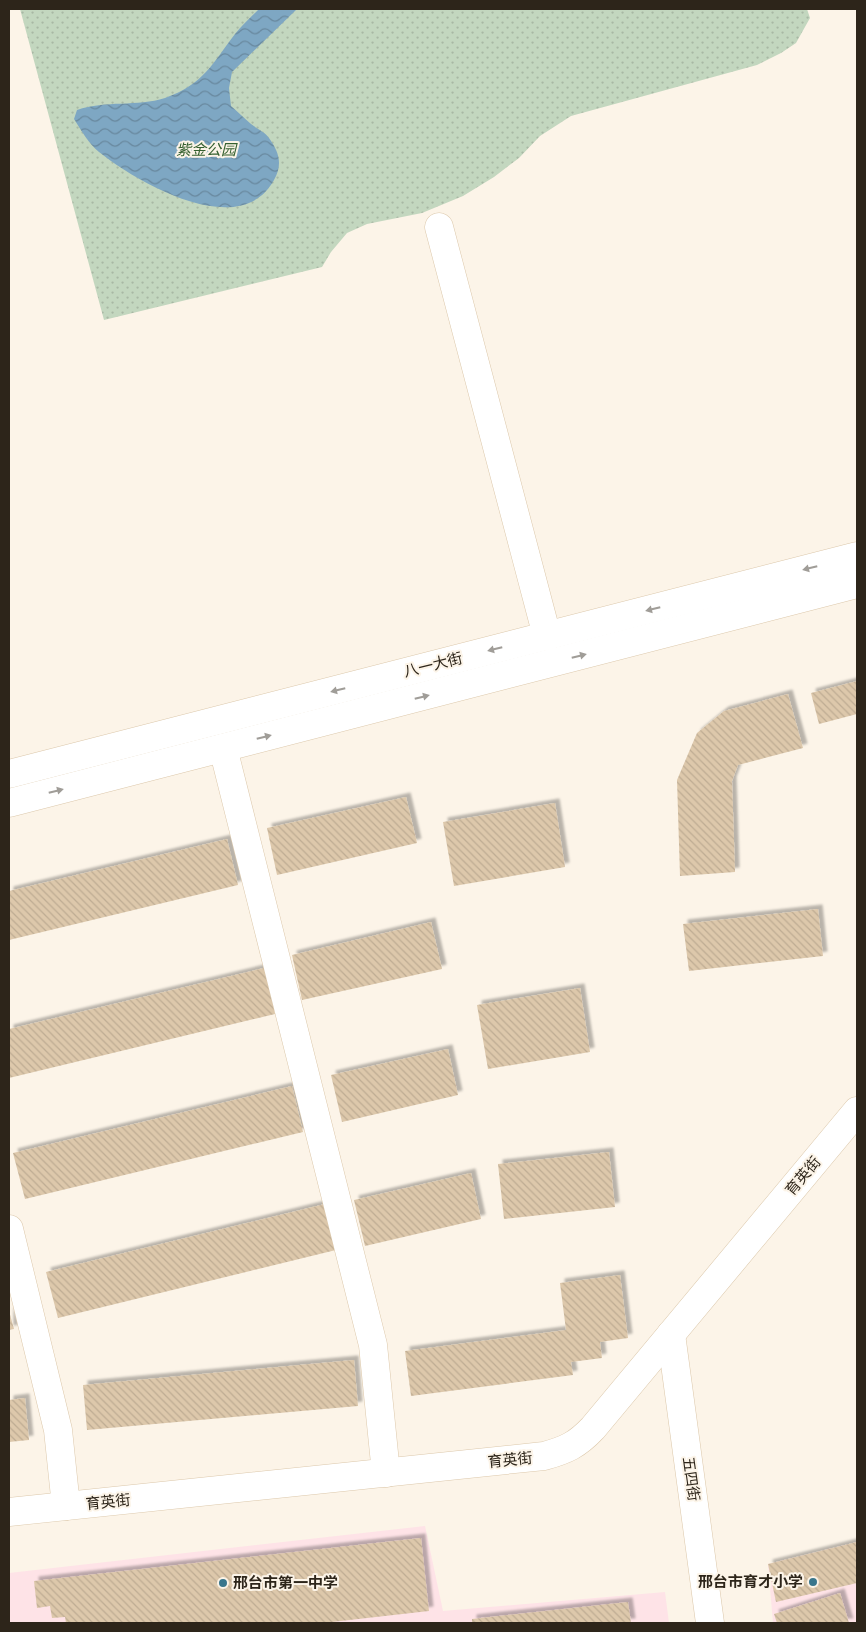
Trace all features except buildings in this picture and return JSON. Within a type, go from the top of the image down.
[{"type":"street","points":[[439,227],[547,636]]},
{"type":"street","name":"八一大街","points":[[9,774],[857,556]]},
{"type":"street","name":"八一大街","points":[[9,803],[857,584]]},
{"type":"street","points":[[223,748],[373,1345],[386,1473]]},
{"type":"street","name":"育英街","points":[[9,1512],[544,1456],[564,1450],[580,1442],[857,1111]]},
{"type":"street","points":[[9,1229],[58,1430],[66,1506]]},
{"type":"street","name":"五四街","points":[[671,1334],[710,1623]]},
{"type":"shaded area","name":"邢台市第一中学","points":[[425,1526],[443,1611],[665,1592],[669,1623],[9,1623],[9,1573]]},
{"type":"shaded area","name":"邢台市育才小学","points":[[857,1542],[857,1623],[773,1623],[768,1564]]},
{"type":"green space","name":"紫金公园","points":[[20,9],[807,9],[810,18],[796,43],[757,65],[571,116],[540,136],[519,158],[494,177],[463,196],[422,213],[367,224],[347,233],[331,252],[322,267],[104,320]]},
{"type":"water","points":[[259,9],[297,9],[232,72],[229,88],[231,106],[267,136],[279,158],[277,174],[274,180],[258,198],[238,206],[214,207],[188,201],[138,178],[116,165],[95,149],[74,119],[77,110],[99,105],[154,101],[165,98],[189,86],[206,72],[238,31]]},
{"type":"place","name":"邢台市育才小学","points":[[813,1582]]},
{"type":"place","name":"邢台市第一中学","points":[[223,1583]]}]
